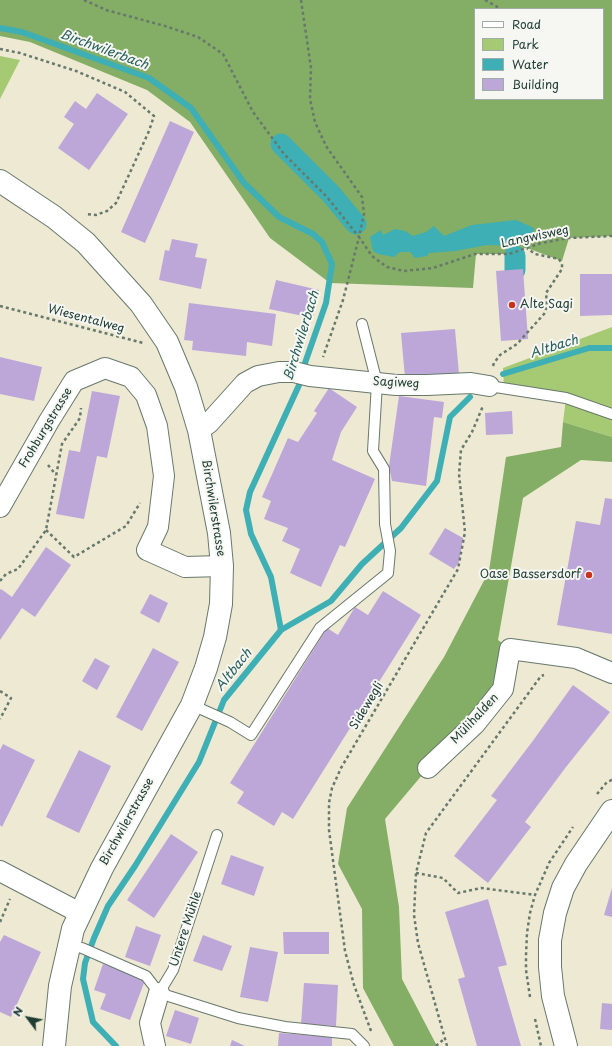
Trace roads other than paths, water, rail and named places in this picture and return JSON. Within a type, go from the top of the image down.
[{"type":"street","name":"Birchwilerstrasse","points":[[0,181],[54,217],[86,243],[141,304],[167,342],[186,387],[199,430],[219,533],[222,566],[221,604],[215,637],[206,668],[198,707],[102,868],[80,913],[75,946],[60,986],[54,1046]]},
{"type":"street","name":"Frohburgstrasse","points":[[0,507],[49,421],[74,381],[105,368],[131,377],[146,395],[158,426],[164,476],[158,528],[147,550],[185,567],[222,566]]},
{"type":"street","name":"Sagiweg","points":[[199,430],[209,424],[245,383],[258,376],[279,372],[377,383],[427,385],[471,383],[489,386]]},
{"type":"street","name":"Mülihalden","points":[[428,768],[475,724],[503,689],[510,649],[576,658],[612,673]]},
{"type":"street","points":[[566,1046],[553,996],[550,967],[550,940],[555,913],[563,888],[576,864],[612,811]]},
{"type":"street","points":[[0,871],[80,913]]},
{"type":"street","name":"Untere Mühle","points":[[155,1046],[150,1023],[159,993]]},
{"type":"lane","points":[[198,707],[230,722],[251,735],[320,628],[388,573],[390,551],[386,524],[384,469],[372,451],[377,383],[362,324]]},
{"type":"lane","name":"Sagiweg","points":[[489,386],[566,398],[612,414]]},
{"type":"lane","name":"Untere Mühle","points":[[159,993],[173,970],[217,835]]},
{"type":"lane","points":[[75,946],[146,976],[159,993],[238,1018],[285,1027],[352,1034],[364,1046]]},
{"type":"water","points":[[516,220],[534,228],[532,236],[514,246],[487,245],[455,251],[429,253],[427,256],[415,258],[410,252],[400,252],[394,257],[378,254],[373,251],[370,237],[381,230],[383,235],[395,229],[405,231],[413,236],[426,232],[434,226],[444,236],[472,225]]},
{"type":"waterway","name":"Birchwilerbach","points":[[0,28],[22,32],[149,78],[191,108],[244,183],[279,217],[313,234],[322,242],[332,264],[326,303],[305,363],[300,383],[250,492],[246,510],[251,534],[271,577],[281,630]]},
{"type":"waterway","points":[[281,144],[331,194],[356,224]]},
{"type":"waterway","points":[[515,256],[515,270]]},
{"type":"waterway","name":"Altbach","points":[[503,374],[589,348],[612,348]]},
{"type":"waterway","name":"Altbach","points":[[116,1046],[93,1022],[83,979],[85,963],[108,906],[135,866],[199,762],[224,700],[281,630],[331,601],[362,564],[401,528],[437,481],[450,417],[470,397]]},
{"type":"place","name":"Alte Sagi","points":[[512,305]]},
{"type":"place","name":"Oase Bassersdorf","points":[[589,575]]}]
